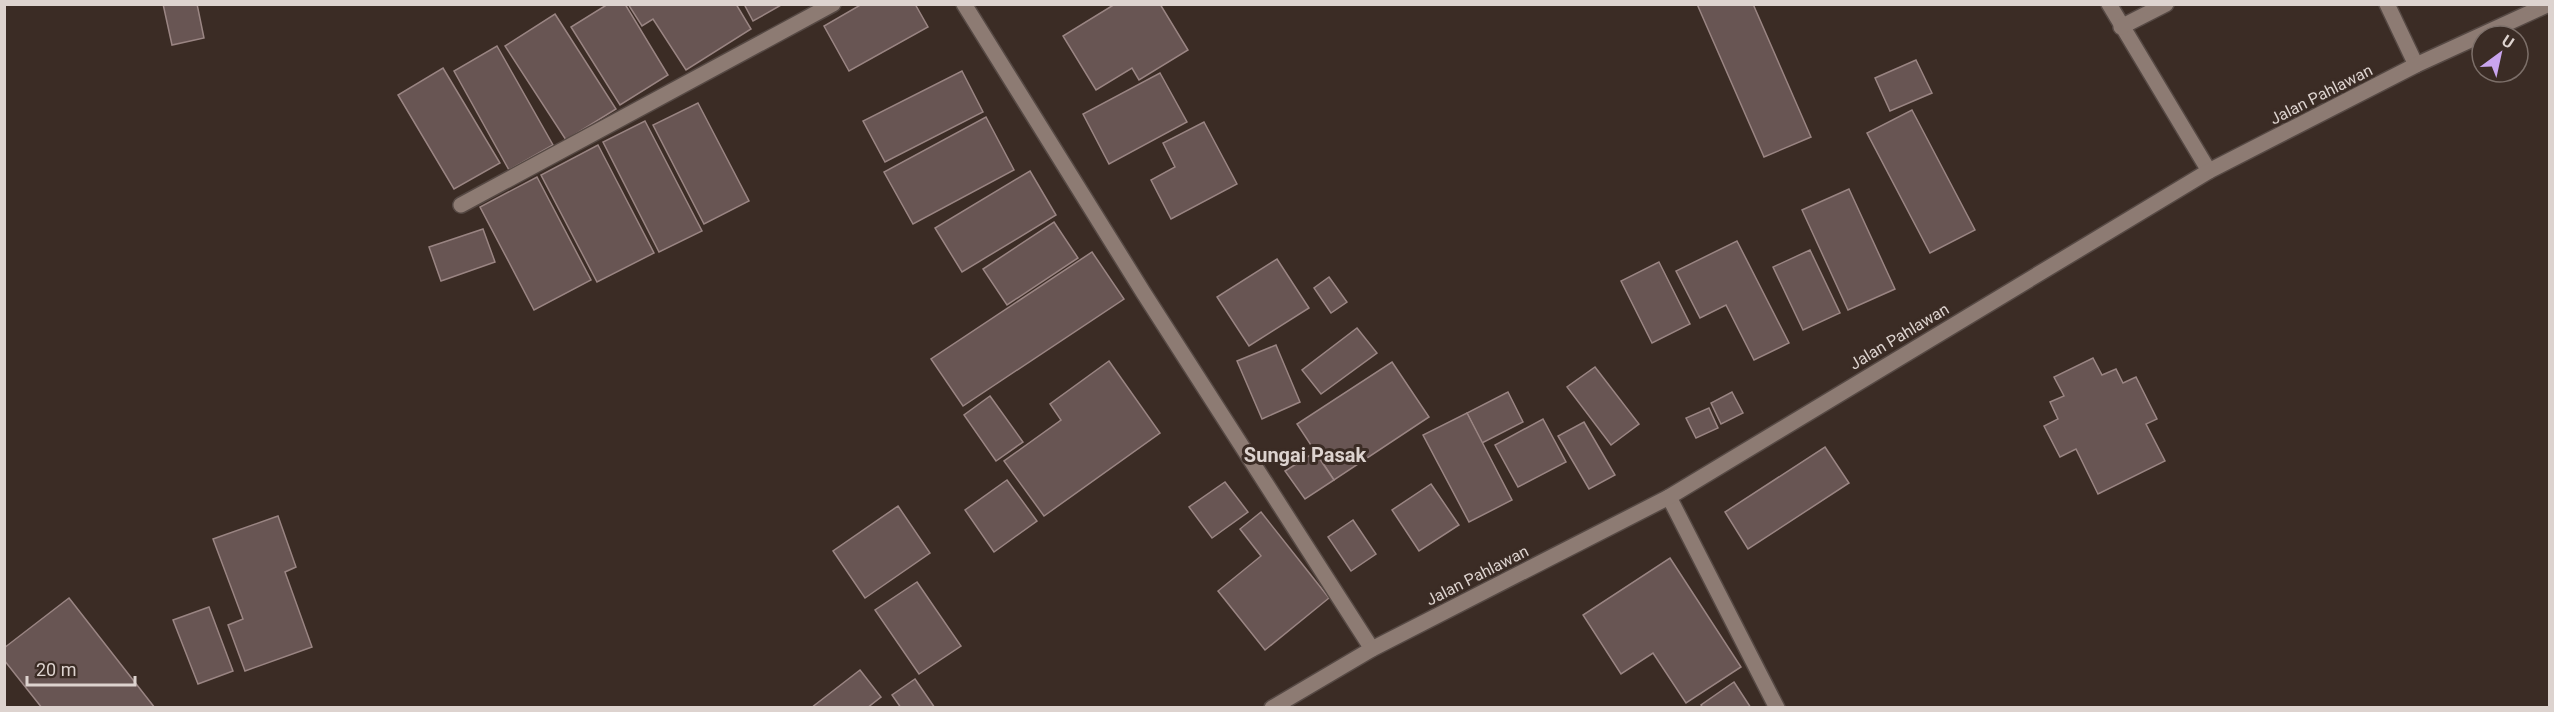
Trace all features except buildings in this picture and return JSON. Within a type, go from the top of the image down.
[{"type":"street","points":[[461,205],[832,4]]},
{"type":"street","points":[[964,4],[1143,292],[1372,649]]},
{"type":"street","points":[[2109,4],[2209,171]]},
{"type":"street","points":[[2121,27],[2166,4]]},
{"type":"street","points":[[2387,4],[2416,66]]},
{"type":"street","name":"Jalan Pahlawan","points":[[1272,708],[1372,649],[1669,497],[2209,171],[2416,66],[2549,4]]},
{"type":"street","points":[[1669,497],[1777,708]]},
{"type":"district","name":"Sungai Pasak","points":[[1305,455]]}]
